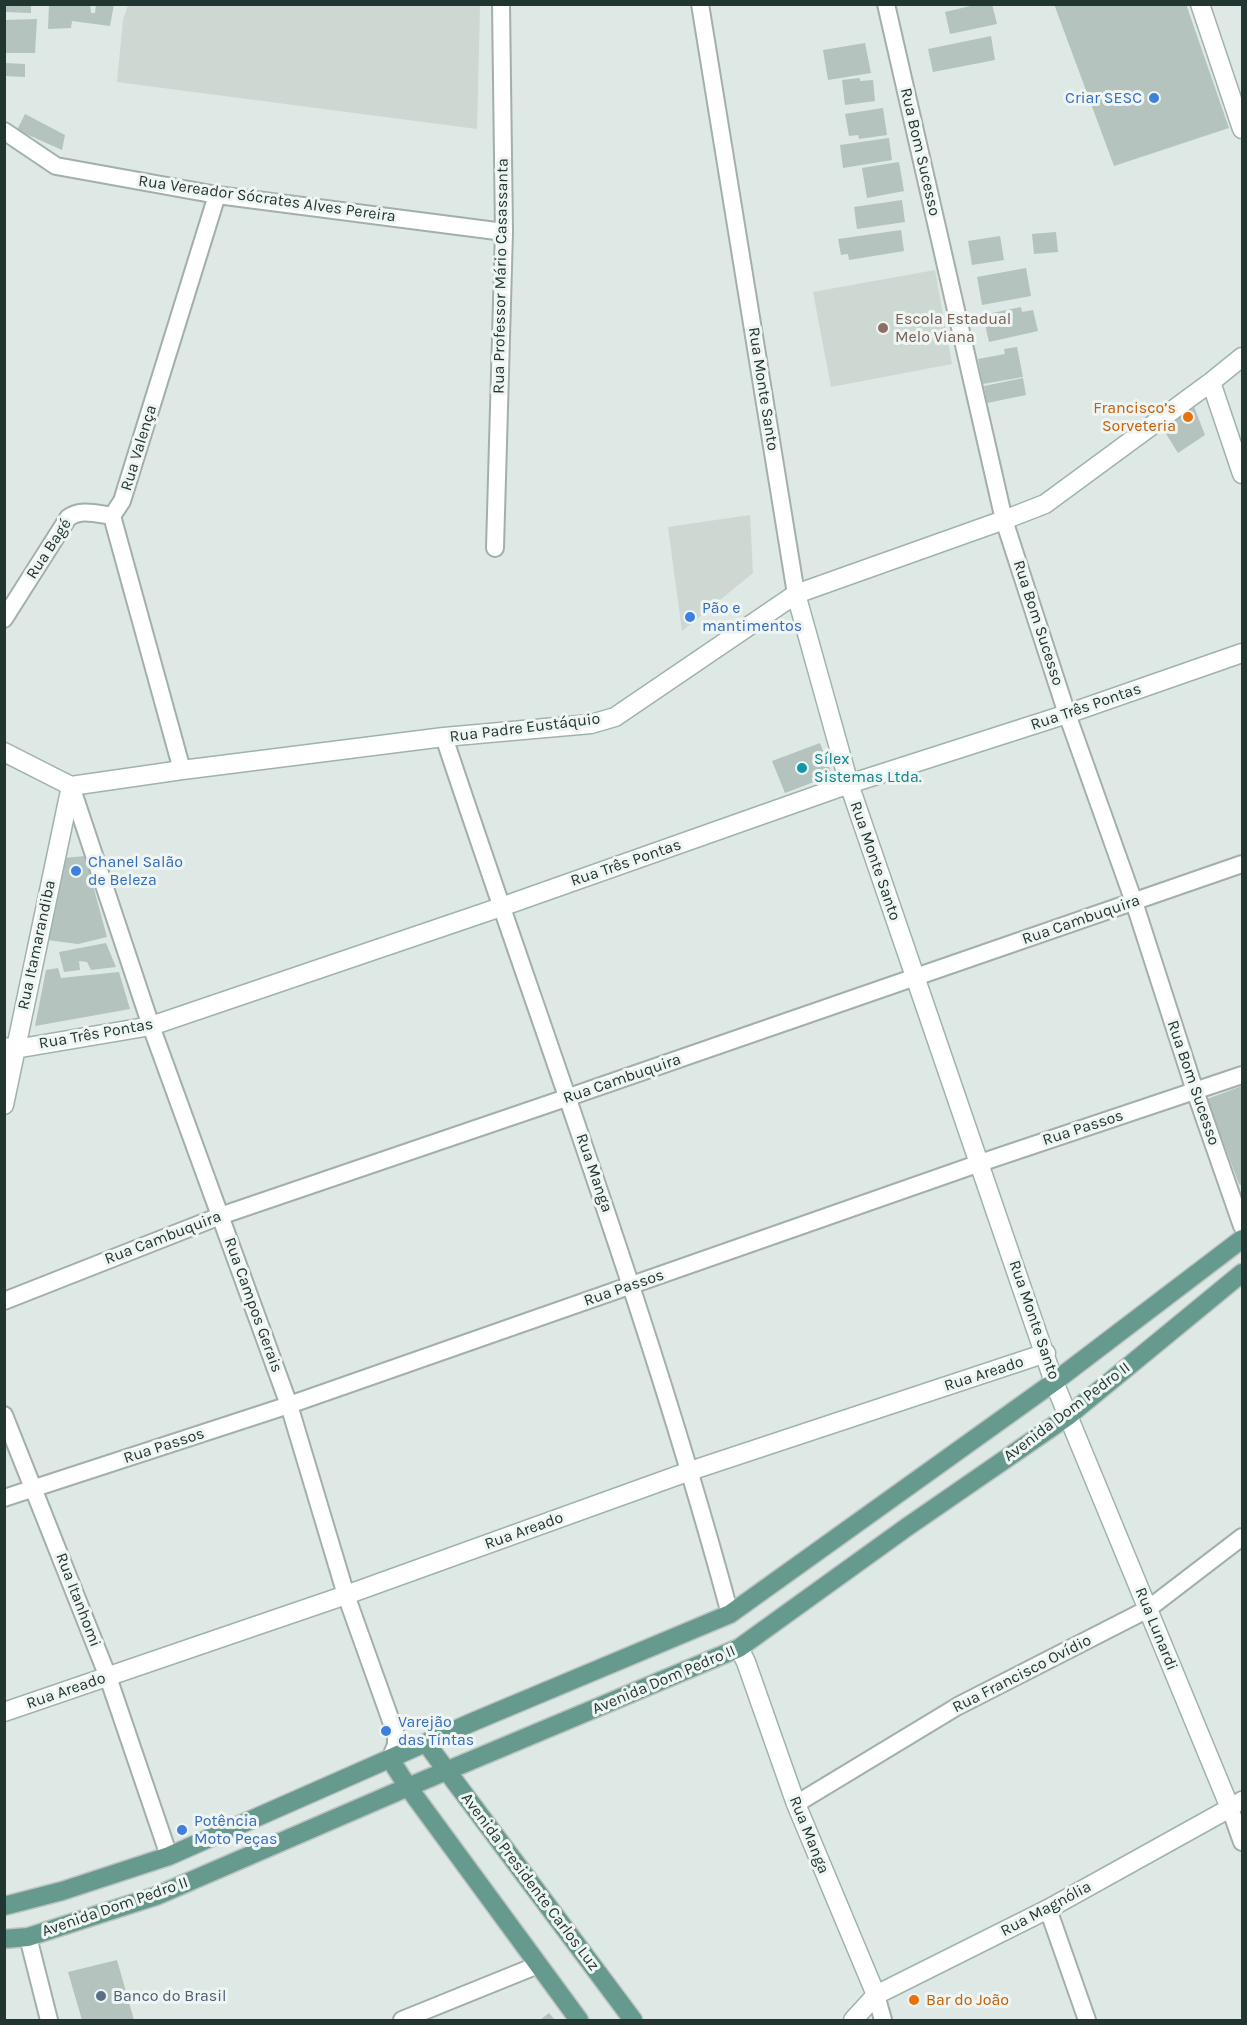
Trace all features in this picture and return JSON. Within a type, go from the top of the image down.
[{"type":"main road","name":"Avenida Dom Pedro II","points":[[4,1906],[62,1891],[169,1856],[390,1758],[730,1614],[1054,1382],[1242,1239]]},
{"type":"main road","name":"Avenida Dom Pedro II","points":[[4,1939],[28,1937],[156,1896],[408,1787],[740,1648],[907,1527],[1068,1416],[1242,1274]]},
{"type":"main road","name":"Avenida Presidente Carlos Luz","points":[[426,1743],[633,2020]]},
{"type":"main road","points":[[390,1758],[408,1787],[579,2020]]},
{"type":"street","name":"Rua Professor Mário Casassanta","points":[[495,548],[504,232],[501,4]]},
{"type":"street","name":"Rua Monte Santo","points":[[700,4],[796,594],[849,784],[1046,1353],[1054,1382],[1068,1416]]},
{"type":"street","name":"Rua Bom Sucesso","points":[[886,4],[1005,520],[1067,714],[1134,902],[1195,1091],[1242,1226]]},
{"type":"street","points":[[1200,4],[1242,129]]},
{"type":"street","name":"Rua Vereador Sócrates Alves Pereira","points":[[4,131],[56,166],[217,195],[504,232]]},
{"type":"street","name":"Rua Valença","points":[[112,516],[123,501],[217,195]]},
{"type":"street","name":"Rua Padre Eustáquio","points":[[71,786],[444,738],[591,724],[615,717],[796,594],[1045,504],[1242,357]]},
{"type":"street","points":[[1211,382],[1237,440],[1242,474]]},
{"type":"street","name":"Rua Bagé","points":[[4,619],[68,518],[81,512],[112,516]]},
{"type":"street","points":[[112,516],[182,770]]},
{"type":"street","name":"Rua Três Pontas","points":[[10,1048],[151,1026],[501,907],[849,784],[1067,714],[1242,653]]},
{"type":"street","name":"Rua Manga","points":[[444,738],[632,1285],[690,1471],[730,1614]]},
{"type":"street","points":[[4,752],[71,786]]},
{"type":"street","name":"Rua Campos Gerais","points":[[71,786],[151,1026],[289,1405],[346,1595],[396,1735],[396,1745],[390,1758]]},
{"type":"street","name":"Rua Itamarandiba","points":[[4,1105],[10,1048],[71,786]]},
{"type":"street","name":"Rua Cambuquira","points":[[4,1301],[220,1216],[1242,864]]},
{"type":"street","name":"Rua Passos","points":[[4,1498],[289,1405],[980,1163],[1242,1075]]},
{"type":"street","name":"Rua Areado","points":[[4,1712],[346,1595],[690,1471],[1046,1353]]},
{"type":"street","name":"Rua Itanhomi","points":[[4,1415],[108,1677],[169,1856]]},
{"type":"street","name":"Rua Lunardi","points":[[1068,1416],[1148,1610],[1236,1804],[1242,1842]]},
{"type":"street","name":"Rua Francisco Ovídio","points":[[796,1804],[958,1706],[1148,1610],[1242,1537]]},
{"type":"street","name":"Rua Manga","points":[[740,1648],[796,1804],[876,1995],[883,2020]]},
{"type":"street","name":"Rua Magnólia","points":[[853,2020],[876,1995],[1048,1909],[1236,1804]]},
{"type":"street","points":[[1048,1909],[1087,2020]]},
{"type":"street","points":[[28,1937],[49,2020]]},
{"type":"street","points":[[402,2020],[538,1965]]},
{"type":"shaded area","points":[[128,5],[480,5],[477,129],[117,82],[123,20]]},
{"type":"shaded area","name":"Escola Estadual Melo Viana","points":[[935,270],[952,364],[831,387],[813,292]]},
{"type":"shaded area","points":[[750,515],[753,573],[682,631],[668,527]]},
{"type":"building","points":[[4,4],[31,4],[31,13],[4,12]]},
{"type":"building","points":[[49,4],[90,4],[91,13],[95,13],[96,4],[114,4],[110,26],[72,21],[71,28],[48,29]]},
{"type":"building","points":[[979,4],[992,4],[997,24],[950,34],[945,12]]},
{"type":"building","name":"Criar SESC","points":[[1054,4],[1186,4],[1229,128],[1114,166]]},
{"type":"building","points":[[37,19],[35,53],[4,53],[4,20]]},
{"type":"building","points":[[991,36],[995,60],[933,72],[928,49]]},
{"type":"building","points":[[865,43],[871,73],[828,80],[823,50]]},
{"type":"building","points":[[4,63],[25,64],[25,77],[4,76]]},
{"type":"building","points":[[860,78],[860,81],[873,80],[875,101],[845,105],[842,80]]},
{"type":"building","points":[[883,108],[887,135],[859,139],[858,135],[849,136],[845,114]]},
{"type":"building","points":[[25,114],[65,135],[62,150],[17,130]]},
{"type":"building","points":[[889,138],[892,160],[843,168],[840,145]]},
{"type":"building","points":[[899,162],[904,191],[867,198],[862,168]]},
{"type":"building","points":[[902,200],[905,222],[857,229],[854,207]]},
{"type":"building","points":[[901,230],[904,251],[849,260],[848,254],[841,255],[838,239]]},
{"type":"building","points":[[1056,232],[1058,252],[1034,254],[1032,234]]},
{"type":"building","points":[[1000,236],[1004,260],[972,265],[968,241]]},
{"type":"building","points":[[1026,268],[1031,296],[982,305],[977,277]]},
{"type":"building","points":[[1021,307],[1022,312],[1033,310],[1038,331],[989,342],[983,315]]},
{"type":"building","points":[[1017,347],[1023,377],[983,384],[978,359],[1005,354],[1004,349]]},
{"type":"building","points":[[1023,378],[1026,395],[987,403],[984,386]]},
{"type":"building","name":"Francisco’s Sorveteria","points":[[1193,404],[1205,435],[1178,453],[1163,429]]},
{"type":"building","name":"Sílex Sistemas Ltda.","points":[[820,743],[832,775],[785,793],[772,761]]},
{"type":"building","points":[[85,856],[107,937],[78,944],[47,940],[64,858]]},
{"type":"building","points":[[106,943],[116,967],[91,970],[87,962],[79,961],[80,970],[64,972],[59,952]]},
{"type":"building","points":[[58,968],[61,978],[119,972],[130,1009],[35,1026],[46,970]]},
{"type":"building","points":[[1242,1086],[1242,1186],[1239,1184],[1207,1099]]},
{"type":"building","name":"Banco do Brasil","points":[[117,1960],[134,2020],[82,2020],[68,1972]]},
{"type":"building","points":[[549,2013],[555,2020],[540,2020]]},
{"type":"place","name":"Criar SESC","points":[[1154,98]]},
{"type":"place","name":"Escola Estadual Melo Viana","points":[[883,328]]},
{"type":"place","name":"Francisco’s Sorveteria","points":[[1188,417]]},
{"type":"place","name":"Pão e mantimentos","points":[[690,617]]},
{"type":"place","name":"Sílex Sistemas Ltda.","points":[[802,768]]},
{"type":"place","name":"Chanel Salão de Beleza","points":[[76,871]]},
{"type":"place","name":"Varejão das Tintas","points":[[386,1731]]},
{"type":"place","name":"Potência Moto Peças","points":[[182,1830]]},
{"type":"place","name":"Banco do Brasil","points":[[101,1996]]},
{"type":"place","name":"Bar do João","points":[[914,2000]]}]
